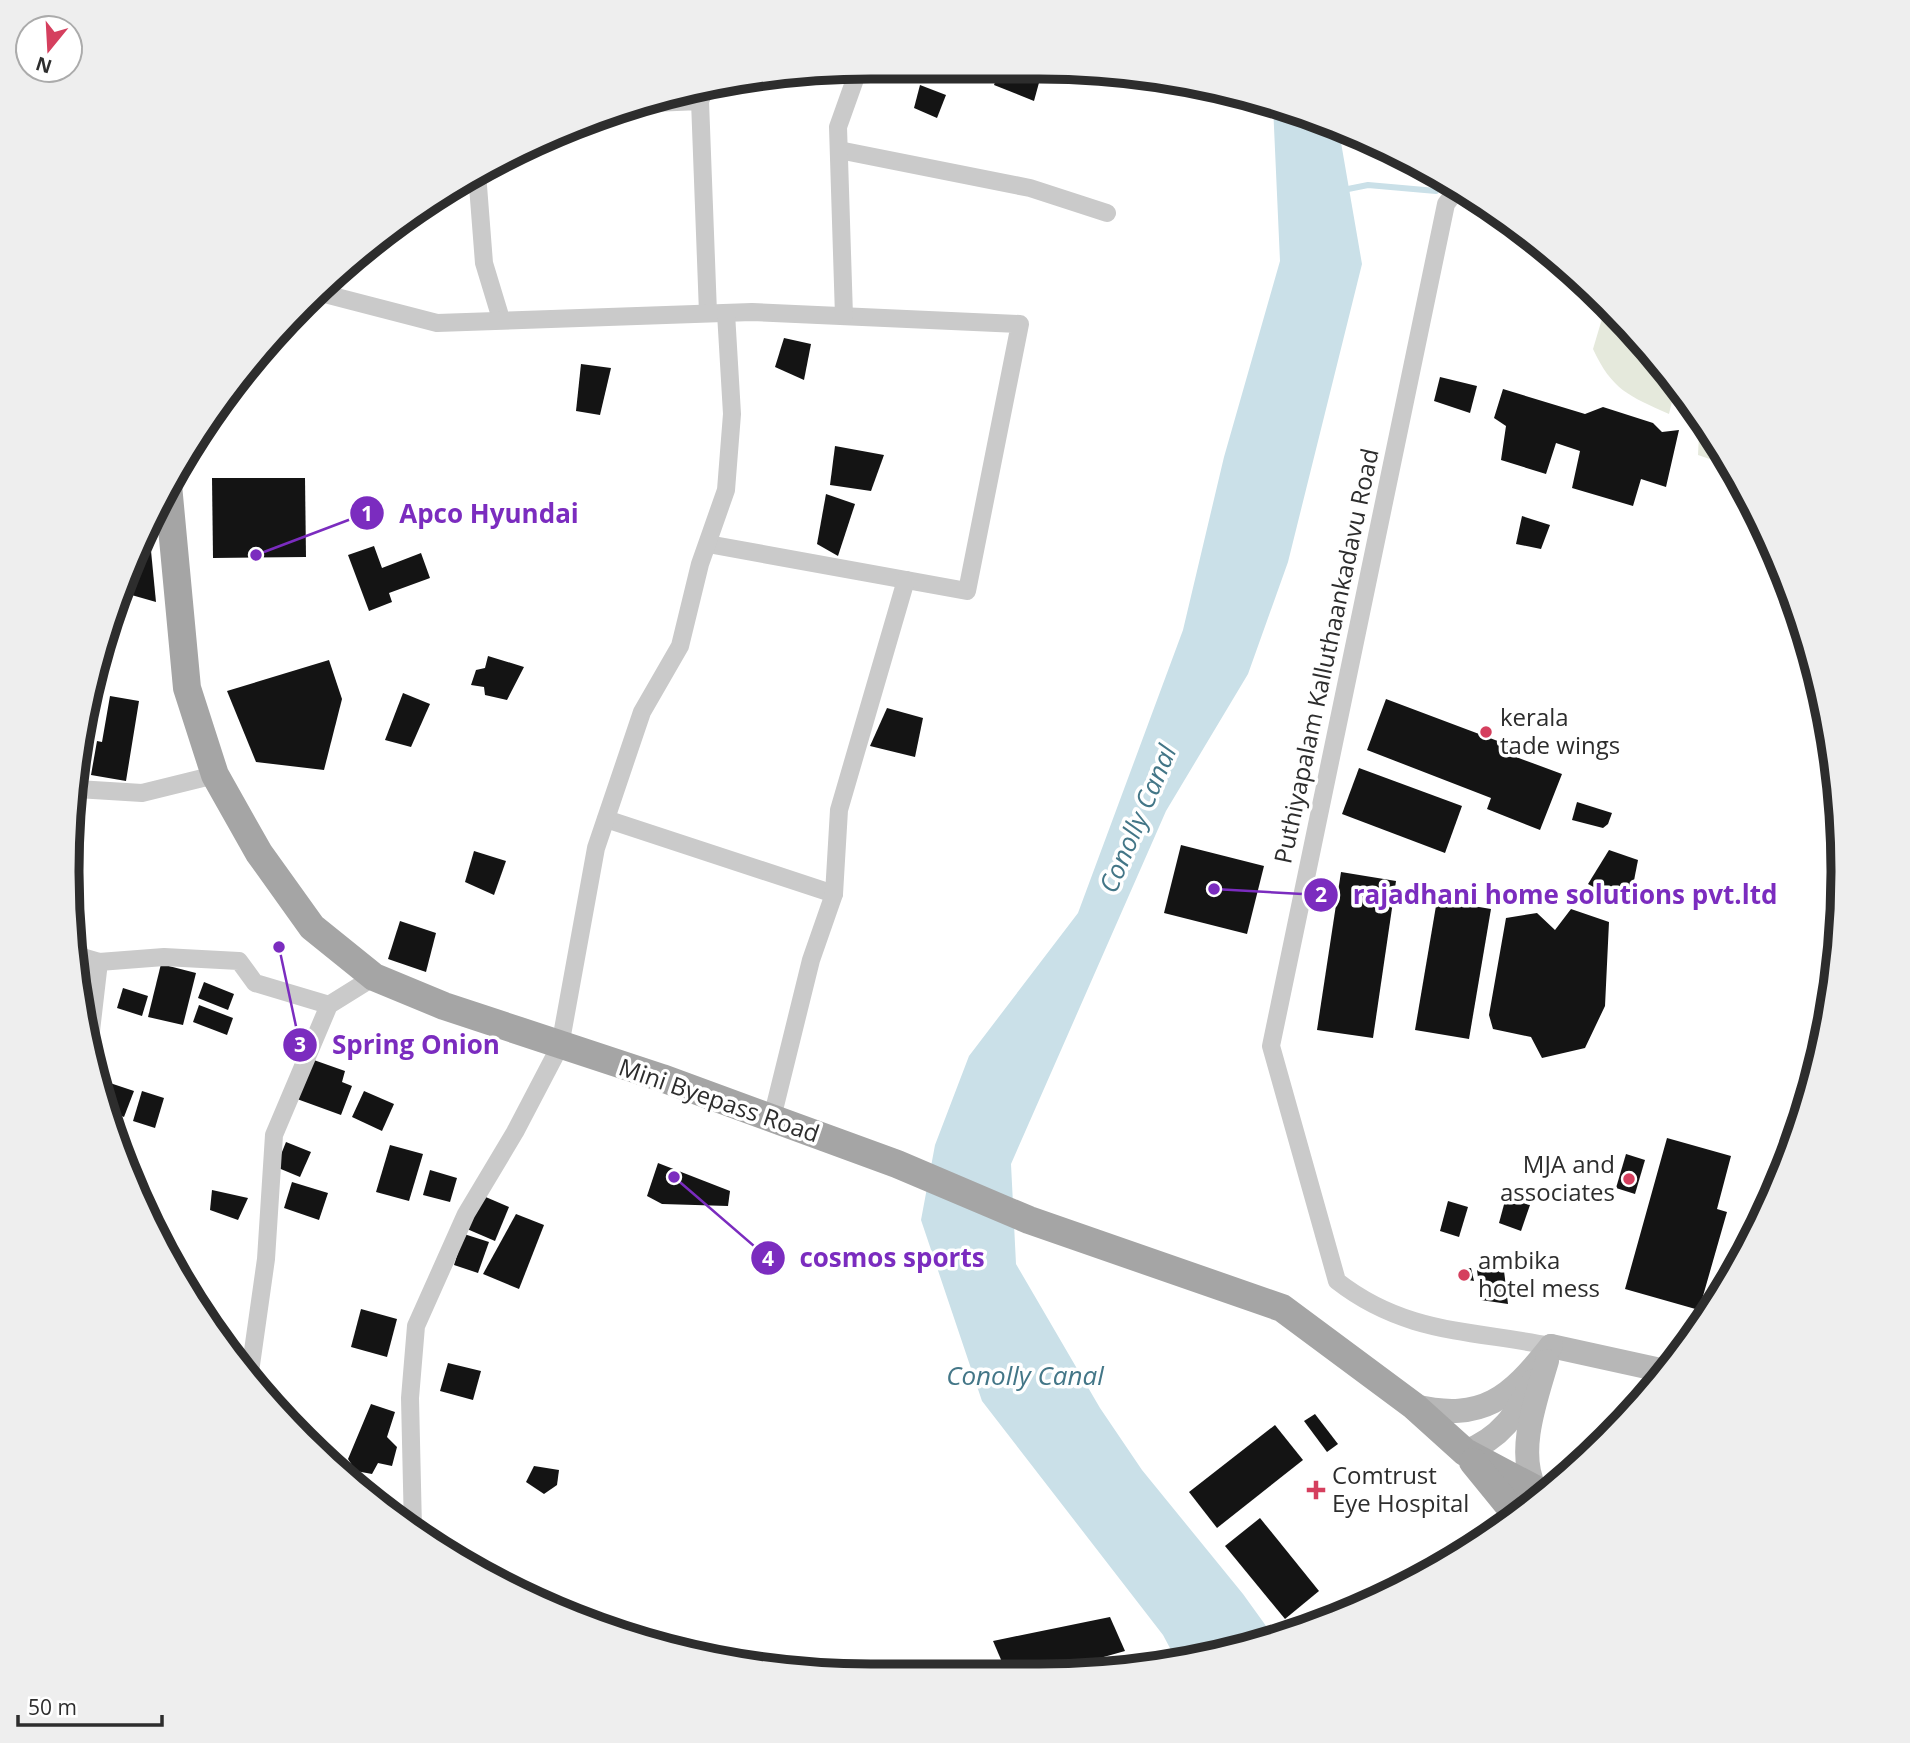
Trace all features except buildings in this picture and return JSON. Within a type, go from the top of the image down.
[{"type":"main road","name":"Mini Byepass Road","points":[[171,503],[187,688],[215,775],[259,853],[312,927],[374,977],[560,1046],[662,1078],[897,1164],[1029,1220],[1282,1308],[1414,1406],[1465,1452],[1533,1491]]},
{"type":"main road","points":[[1465,1452],[1510,1508]]},
{"type":"street","points":[[844,316],[838,127],[855,79]]},
{"type":"street","points":[[413,1518],[410,1398],[416,1326],[466,1214],[515,1132],[560,1046],[596,848],[642,712],[680,646],[726,490],[732,427],[717,313],[703,97]]},
{"type":"street","points":[[839,150],[1030,188],[1107,213]]},
{"type":"street","points":[[478,184],[484,263],[501,320]]},
{"type":"street","name":"Puthiyapalam Kalluthaankadavu Road","points":[[1452,196],[1446,204],[1271,1046],[1337,1281],[1365,1303],[1432,1328],[1551,1346]]},
{"type":"street","points":[[328,295],[437,323],[717,313],[1020,324],[967,592],[708,544]]},
{"type":"street","points":[[772,1118],[811,960],[834,894],[839,810],[906,580]]},
{"type":"street","points":[[84,789],[142,793],[215,775]]},
{"type":"street","points":[[606,819],[834,894]]},
{"type":"street","points":[[84,958],[99,962],[164,957],[239,961],[255,982],[330,1005]]},
{"type":"street","points":[[93,1017],[99,962]]},
{"type":"street","points":[[251,1364],[266,1259],[274,1135],[330,1005],[374,977]]},
{"type":"street","points":[[1551,1346],[1655,1369]]},
{"type":"street","points":[[1414,1406],[1437,1412],[1464,1412],[1487,1406],[1524,1380],[1551,1346]]},
{"type":"street","points":[[1465,1452],[1486,1444],[1502,1431],[1526,1394],[1551,1346]]},
{"type":"street","points":[[1535,1489],[1527,1472],[1528,1454],[1535,1403],[1551,1346]]},
{"type":"shaded area","points":[[1603,315],[1635,349],[1673,397],[1669,414],[1623,390],[1607,374],[1593,349]]},
{"type":"shaded area","points":[[1699,433],[1717,461],[1698,455]]},
{"type":"water","name":"Conolly Canal","points":[[1273,115],[1340,138],[1362,264],[1288,562],[1248,674],[1166,811],[1011,1164],[1016,1264],[1100,1408],[1142,1470],[1269,1629],[1172,1652],[1163,1635],[982,1401],[921,1220],[935,1145],[969,1056],[1078,913],[1183,630],[1224,457],[1280,261]]},
{"type":"waterway","points":[[1343,190],[1368,185],[1436,191]]},
{"type":"place","name":"Apco Hyundai","points":[[256,555]]},
{"type":"place","name":"kerala tade wings","points":[[1486,732]]},
{"type":"place","name":"rajadhani home solutions pvt.ltd","points":[[1214,889]]},
{"type":"place","name":"Spring Onion","points":[[279,947]]},
{"type":"place","name":"cosmos sports","points":[[674,1177]]},
{"type":"place","name":"MJA and associates","points":[[1629,1179]]},
{"type":"place","name":"ambika hotel mess","points":[[1464,1275]]},
{"type":"place","name":"Comtrust Eye Hospital","points":[[1316,1490]]}]
